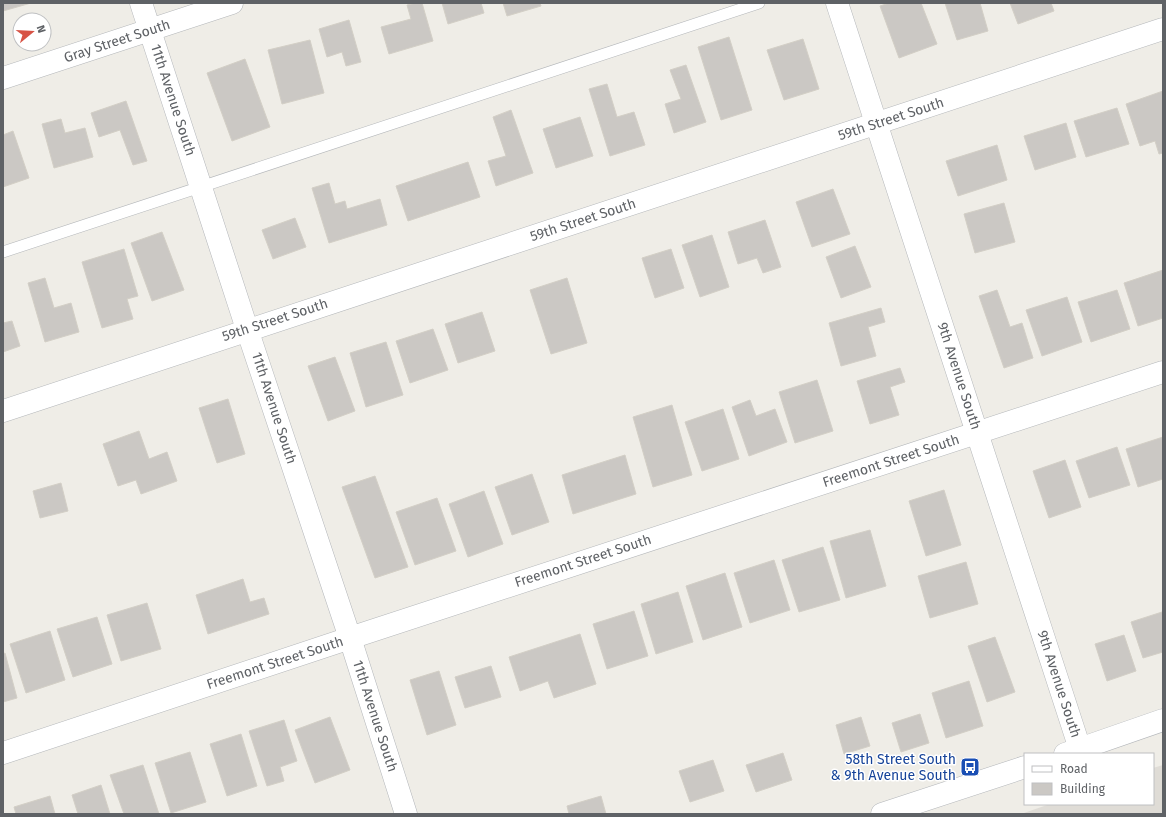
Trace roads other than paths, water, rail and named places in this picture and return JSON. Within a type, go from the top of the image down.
[{"type":"street","name":"11th Avenue South","points":[[141,3],[247,329],[350,638],[406,814]]},
{"type":"street","name":"Gray Street South","points":[[3,78],[232,3]]},
{"type":"street","name":"9th Avenue South","points":[[837,3],[978,432],[1072,752]]},
{"type":"street","name":"59th Street South","points":[[3,411],[247,329],[1163,29]]},
{"type":"street","name":"Freemont Street South","points":[[3,753],[1163,372]]},
{"type":"street","points":[[1072,752],[1163,720]]},
{"type":"street","points":[[882,814],[1024,767]]},
{"type":"lane","points":[[3,252],[759,3]]},
{"type":"place","name":"58th Street South & 9th Avenue South","points":[[970,767]]}]
